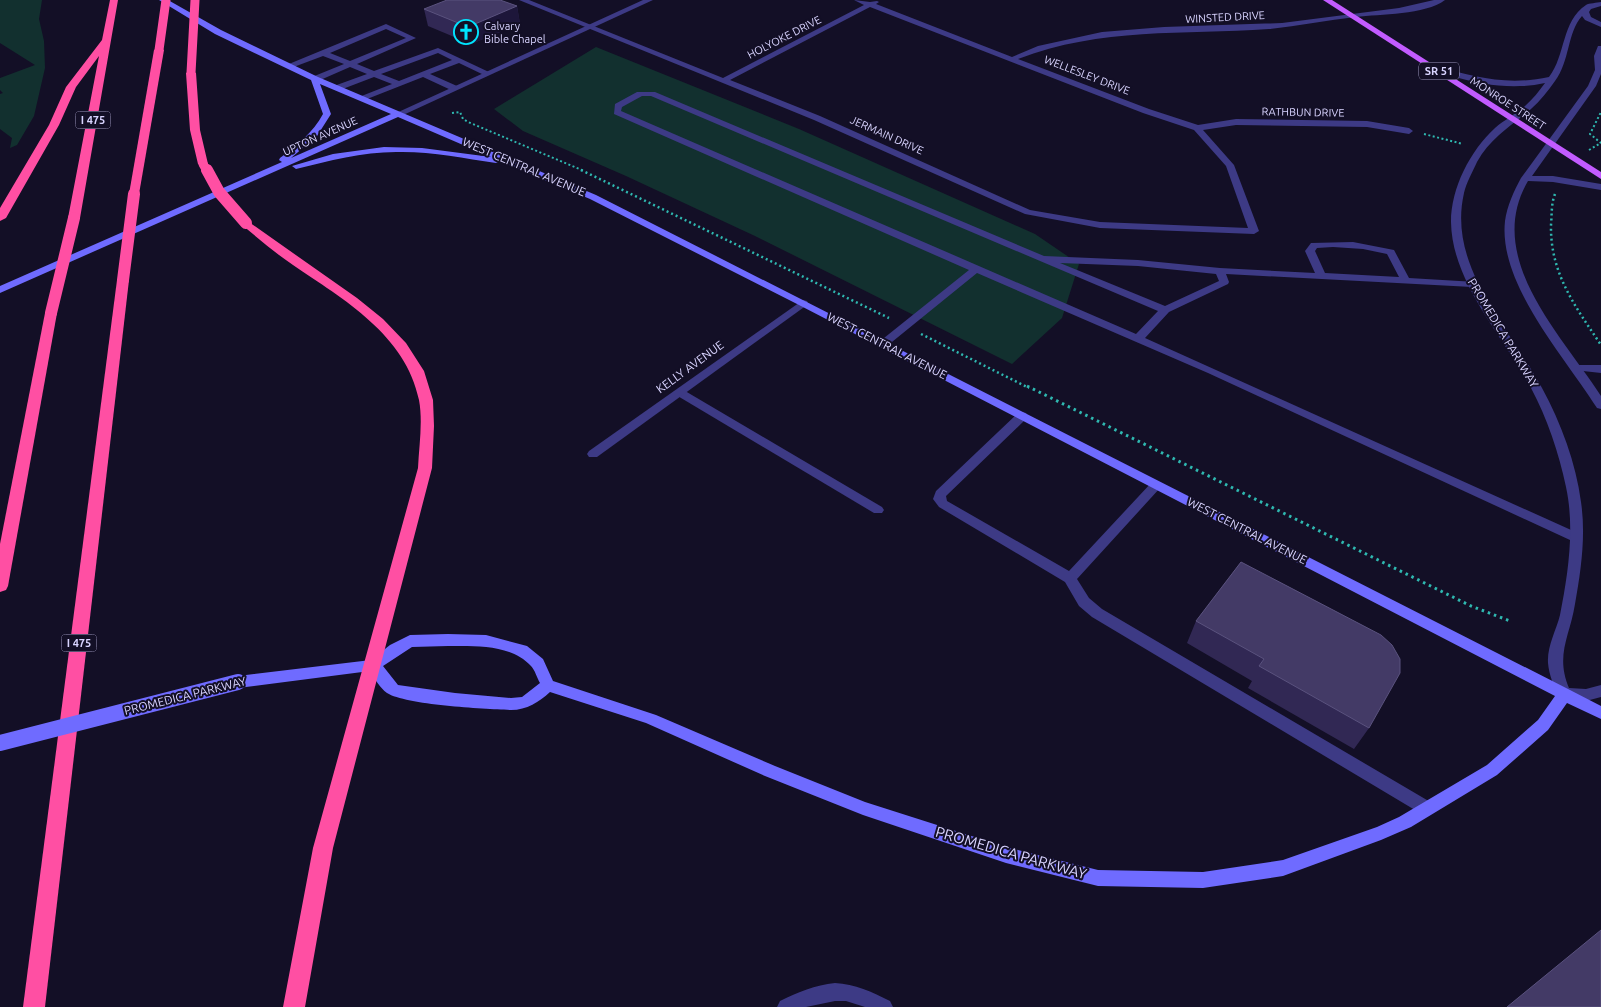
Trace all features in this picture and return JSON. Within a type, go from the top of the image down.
[{"type":"highway","name":"I 475","points":[[0,586],[51,313],[74,218],[114,0]]},
{"type":"highway","name":"I 475","points":[[34,1007],[134,194],[159,50],[165,0]]},
{"type":"highway","points":[[195,0],[191,73],[193,122],[196,145],[203,164],[219,192],[246,223],[284,254],[364,309],[388,329],[417,368],[426,398],[428,426],[425,468],[374,665],[323,848],[294,1007]]},
{"type":"highway","points":[[0,218],[54,125],[71,87],[108,38]]},
{"type":"main road","name":"WEST CENTRAL AVENUE","points":[[165,0],[218,32],[315,79],[593,197],[1601,713]]},
{"type":"main road","name":"MONROE STREET","points":[[1327,0],[1601,176]]},
{"type":"main road","points":[[266,173],[310,138],[324,122],[327,114],[316,87],[315,79]]},
{"type":"main road","name":"UPTON AVENUE","points":[[0,290],[398,114]]},
{"type":"main road","points":[[266,173],[332,158],[396,149],[422,150],[514,163]]},
{"type":"main road","points":[[410,641],[486,641],[527,653],[538,663],[548,685],[532,698],[516,705],[438,698],[400,692],[386,682],[374,665],[395,649],[410,641]]},
{"type":"main road","name":"PROMEDICA PARKWAY","points":[[0,743],[238,682],[374,665]]},
{"type":"main road","name":"PROMEDICA PARKWAY","points":[[548,685],[651,719],[770,771],[863,808],[1006,855],[1098,878],[1203,880],[1283,868],[1382,833],[1405,822],[1492,770],[1543,725],[1565,694]]},
{"type":"street","name":"JERMAIN DRIVE","points":[[523,0],[818,118],[1028,212],[1100,225],[1254,231]]},
{"type":"street","name":"UPTON AVENUE","points":[[398,114],[649,0]]},
{"type":"street","name":"WELLESLEY DRIVE","points":[[858,0],[1197,128],[1230,166],[1254,231]]},
{"type":"street","name":"HOLYOKE DRIVE","points":[[725,80],[880,0]]},
{"type":"street","name":"WINSTED DRIVE","points":[[1012,58],[1039,48],[1132,31],[1299,24],[1418,6],[1441,0]]},
{"type":"street","name":"PROMEDICA PARKWAY","points":[[1565,694],[1558,678],[1555,660],[1569,604],[1575,537],[1575,503],[1551,420],[1530,377],[1502,336],[1472,284],[1463,258],[1457,223],[1461,188],[1477,156],[1496,132],[1530,107],[1553,78],[1564,58],[1570,31],[1578,13],[1598,3]]},
{"type":"street","points":[[1586,10],[1588,18],[1601,25]]},
{"type":"street","points":[[288,66],[386,26],[412,38],[315,79]]},
{"type":"street","points":[[1601,48],[1598,56],[1599,70],[1595,81],[1525,178],[1515,198],[1510,221],[1511,247],[1515,265],[1533,302],[1601,405]]},
{"type":"street","points":[[337,88],[375,72],[438,50],[487,73]]},
{"type":"street","points":[[322,53],[375,72],[399,84]]},
{"type":"street","points":[[362,99],[458,60]]},
{"type":"street","points":[[1434,68],[1500,85],[1533,84],[1553,78]]},
{"type":"street","points":[[423,74],[454,88]]},
{"type":"street","points":[[1165,310],[652,94],[640,94],[618,106],[617,112],[1221,375],[1575,537]]},
{"type":"street","name":"RATHBUN DRIVE","points":[[1197,128],[1236,122],[1367,124],[1409,131]]},
{"type":"street","points":[[1525,178],[1553,179],[1601,188]]},
{"type":"street","points":[[1321,276],[1310,251],[1314,245],[1328,244],[1380,248],[1391,252],[1405,280]]},
{"type":"street","points":[[1042,259],[1138,263],[1220,271],[1472,284]]},
{"type":"street","points":[[883,344],[976,269]]},
{"type":"street","points":[[1138,339],[1165,310],[1224,282],[1220,271]]},
{"type":"street","name":"KELLY AVENUE","points":[[593,454],[803,303]]},
{"type":"street","points":[[1578,368],[1601,369]]},
{"type":"street","points":[[680,392],[878,510]]},
{"type":"street","points":[[1022,416],[940,494],[939,499],[951,509],[1070,578],[1084,602],[1097,613],[1426,808]]},
{"type":"street","points":[[1070,578],[1156,485]]},
{"type":"street","points":[[1565,694],[1586,694],[1601,691]]},
{"type":"street","points":[[786,1007],[808,995],[836,991],[864,996],[884,1007]]},
{"type":"path","points":[[452,113],[460,112],[463,119],[468,122],[638,196],[1471,606],[1510,621]]},
{"type":"path","points":[[1596,146],[1601,143],[1590,134],[1601,112]]},
{"type":"path","points":[[1409,131],[1463,144]]},
{"type":"path","points":[[1562,191],[1555,194],[1552,202],[1551,244],[1555,263],[1569,296],[1601,345]]},
{"type":"green space","points":[[0,0],[42,0],[39,19],[44,41],[45,68],[34,116],[17,145],[10,148],[12,138],[0,129],[0,94],[3,93],[0,90],[0,78],[35,65],[0,43]]},
{"type":"green space","points":[[596,47],[799,129],[1035,234],[1079,264],[1062,318],[1012,364],[755,236],[523,131],[494,109]]},
{"type":"building","points":[[447,0],[500,0],[517,6],[468,27],[424,9]]},
{"type":"building","points":[[1241,562],[1381,635],[1392,645],[1400,659],[1400,673],[1369,728],[1259,666],[1264,659],[1196,621]]},
{"type":"building","points":[[1601,930],[1601,1007],[1507,1007]]},
{"type":"place","name":"Calvary Bible Chapel","points":[[466,32]]}]
